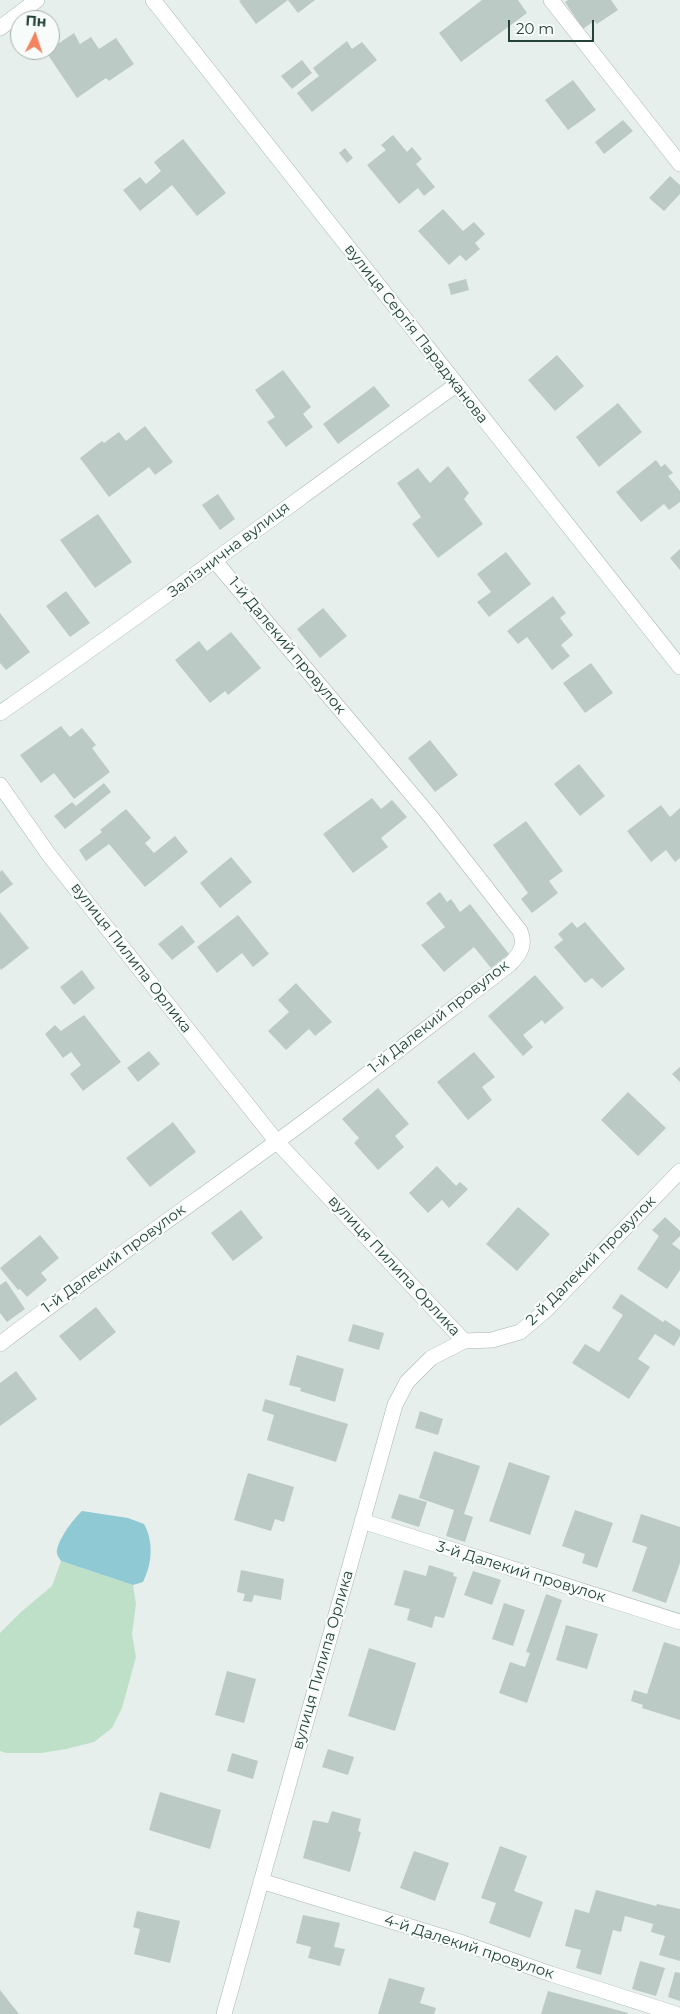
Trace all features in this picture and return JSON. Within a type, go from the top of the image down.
[{"type":"street","points":[[0,28],[37,0]]},
{"type":"street","name":"вулиця Сергія Параджанова","points":[[153,0],[680,667]]},
{"type":"street","points":[[550,0],[680,164]]},
{"type":"street","name":"Залізнична вулиця","points":[[0,713],[163,599],[456,385]]},
{"type":"street","name":"1-й Далекий провулок","points":[[0,1344],[64,1294],[277,1142],[510,964],[518,956],[522,948],[524,938],[520,931],[432,817],[214,560]]},
{"type":"street","name":"вулиця Пилипа Орлика","points":[[0,785],[49,855],[277,1142],[464,1341],[432,1358],[406,1382],[395,1405],[224,2014]]},
{"type":"street","name":"2-й Далекий провулок","points":[[464,1341],[492,1340],[520,1332],[546,1310],[680,1171]]},
{"type":"street","name":"3-й Далекий провулок","points":[[362,1521],[680,1622]]},
{"type":"street","name":"4-й Далекий провулок","points":[[261,1881],[464,1943],[550,1974],[676,2014]]},
{"type":"green space","points":[[61,1561],[133,1585],[136,1604],[132,1634],[136,1657],[122,1708],[112,1728],[94,1742],[41,1753],[6,1753],[0,1751],[0,1633],[52,1586]]},
{"type":"water","points":[[82,1511],[128,1518],[144,1524],[149,1538],[151,1553],[143,1582],[133,1585],[61,1561],[57,1554],[59,1544],[74,1519]]},
{"type":"building","points":[[288,0],[256,24],[239,1]]},
{"type":"building","points":[[288,0],[315,0],[298,13]]},
{"type":"building","points":[[482,0],[518,0],[527,13],[461,62],[439,33]]},
{"type":"building","points":[[568,0],[611,0],[618,10],[597,24],[594,21],[583,29],[565,2]]},
{"type":"building","points":[[74,33],[80,44],[91,37],[99,49],[116,38],[134,64],[109,81],[106,78],[77,98],[51,60],[60,60],[60,42]]},
{"type":"building","points":[[347,41],[352,49],[362,42],[377,60],[312,112],[297,93],[319,76],[313,68]]},
{"type":"building","points":[[302,60],[312,73],[292,89],[281,76]]},
{"type":"building","points":[[573,80],[596,110],[568,130],[545,100]]},
{"type":"building","points":[[623,120],[633,131],[604,154],[595,142]]},
{"type":"building","points":[[393,135],[407,152],[412,147],[422,159],[416,164],[435,187],[424,196],[418,188],[399,204],[367,165],[386,150],[381,145]]},
{"type":"building","points":[[183,139],[226,193],[197,216],[172,185],[140,211],[123,190],[140,177],[146,184],[161,171],[154,162]]},
{"type":"building","points":[[345,148],[353,158],[347,163],[339,153]]},
{"type":"building","points":[[670,176],[680,185],[680,194],[664,211],[649,198]]},
{"type":"building","points":[[443,209],[463,231],[474,222],[485,234],[475,243],[480,249],[466,261],[460,255],[449,265],[418,231]]},
{"type":"building","points":[[466,279],[469,290],[451,295],[448,284]]},
{"type":"building","points":[[557,355],[584,386],[555,411],[528,380]]},
{"type":"building","points":[[283,370],[311,407],[303,414],[313,427],[286,447],[267,422],[275,417],[255,390]]},
{"type":"building","points":[[374,386],[390,406],[338,444],[323,424]]},
{"type":"building","points":[[618,403],[642,432],[599,467],[576,437]]},
{"type":"building","points":[[145,426],[173,462],[155,475],[149,467],[109,497],[80,458],[102,441],[104,443],[119,432],[126,441]]},
{"type":"building","points":[[656,460],[661,467],[665,464],[673,473],[668,476],[680,491],[680,502],[669,510],[664,504],[641,522],[616,492]]},
{"type":"building","points":[[448,466],[469,493],[464,499],[483,524],[438,558],[412,524],[421,517],[397,483],[418,468],[430,483]]},
{"type":"building","points":[[218,494],[235,519],[220,530],[202,505]]},
{"type":"building","points":[[98,514],[132,562],[95,588],[60,540]]},
{"type":"building","points":[[680,549],[680,570],[670,558]]},
{"type":"building","points":[[506,552],[531,584],[489,617],[477,602],[491,592],[477,574]]},
{"type":"building","points":[[66,591],[90,623],[70,637],[46,606]]},
{"type":"building","points":[[553,596],[566,613],[560,618],[573,635],[561,645],[570,656],[552,670],[527,637],[518,644],[507,631]]},
{"type":"building","points":[[323,608],[347,636],[320,658],[297,629]]},
{"type":"building","points":[[0,613],[30,652],[6,670],[0,663]]},
{"type":"building","points":[[231,632],[261,668],[228,695],[225,691],[210,703],[175,660],[199,641],[207,651]]},
{"type":"building","points":[[591,663],[613,693],[585,713],[563,683]]},
{"type":"building","points":[[61,726],[70,737],[82,728],[96,745],[92,748],[110,772],[74,799],[54,773],[41,783],[20,755]]},
{"type":"building","points":[[430,740],[458,775],[435,792],[408,758]]},
{"type":"building","points":[[579,764],[605,796],[580,816],[554,784]]},
{"type":"building","points":[[104,783],[111,792],[65,829],[54,816],[72,802],[76,806]]},
{"type":"building","points":[[372,798],[381,809],[392,800],[407,817],[381,838],[388,847],[353,873],[323,834]]},
{"type":"building","points":[[661,805],[670,817],[680,808],[680,858],[675,862],[666,850],[651,862],[627,831]]},
{"type":"building","points":[[126,809],[151,838],[145,843],[154,853],[175,836],[188,852],[145,887],[109,844],[86,861],[79,850],[102,832],[100,830]]},
{"type":"building","points":[[526,821],[563,871],[549,881],[558,893],[532,913],[521,899],[528,893],[493,845]]},
{"type":"building","points":[[231,857],[252,882],[220,908],[200,883]]},
{"type":"building","points":[[2,870],[13,884],[0,894],[0,872]]},
{"type":"building","points":[[440,892],[447,902],[451,899],[460,912],[470,904],[509,954],[491,968],[474,947],[444,972],[421,945],[445,927],[426,903]]},
{"type":"building","points":[[0,912],[29,948],[1,970],[0,968]]},
{"type":"building","points":[[238,915],[269,954],[253,967],[242,953],[217,973],[197,947]]},
{"type":"building","points":[[572,922],[577,928],[585,922],[625,969],[602,988],[592,978],[585,983],[554,947],[563,940],[558,934]]},
{"type":"building","points":[[182,925],[195,942],[172,960],[158,944]]},
{"type":"building","points":[[82,970],[95,988],[74,1005],[60,987]]},
{"type":"building","points":[[535,975],[564,1008],[545,1024],[542,1020],[523,1035],[533,1047],[523,1056],[488,1016]]},
{"type":"building","points":[[296,983],[332,1022],[315,1036],[309,1029],[286,1050],[268,1031],[289,1012],[278,1000]]},
{"type":"building","points":[[84,1015],[121,1062],[83,1091],[70,1074],[81,1065],[71,1052],[63,1058],[45,1034],[55,1025],[61,1031]]},
{"type":"building","points":[[149,1051],[160,1064],[138,1082],[127,1068]]},
{"type":"building","points":[[474,1052],[495,1077],[482,1087],[492,1100],[468,1120],[437,1082]]},
{"type":"building","points":[[680,1067],[680,1082],[672,1074]]},
{"type":"building","points":[[378,1088],[409,1124],[395,1136],[404,1147],[378,1170],[354,1143],[359,1138],[342,1119]]},
{"type":"building","points":[[628,1092],[666,1128],[638,1156],[601,1120]]},
{"type":"building","points":[[173,1122],[196,1152],[150,1187],[126,1158]]},
{"type":"building","points":[[437,1166],[456,1186],[460,1182],[468,1189],[449,1208],[442,1200],[428,1213],[409,1193]]},
{"type":"building","points":[[518,1207],[550,1234],[517,1271],[486,1244]]},
{"type":"building","points":[[241,1210],[263,1238],[233,1261],[211,1233]]},
{"type":"building","points":[[665,1217],[680,1231],[680,1236],[672,1244],[680,1250],[680,1270],[667,1289],[637,1269],[659,1236],[652,1230]]},
{"type":"building","points":[[40,1235],[59,1258],[41,1273],[47,1280],[27,1297],[20,1289],[18,1290],[0,1268]]},
{"type":"building","points":[[6,1281],[25,1309],[7,1322],[0,1313],[0,1285]]},
{"type":"building","points":[[621,1294],[663,1322],[665,1320],[680,1330],[680,1336],[674,1346],[655,1334],[638,1359],[650,1367],[629,1399],[572,1363],[585,1344],[599,1352],[623,1315],[612,1308]]},
{"type":"building","points":[[96,1307],[116,1332],[80,1361],[59,1336]]},
{"type":"building","points":[[353,1324],[384,1333],[379,1350],[348,1341]]},
{"type":"building","points":[[297,1355],[344,1369],[335,1402],[300,1391],[301,1388],[289,1385]]},
{"type":"building","points":[[16,1371],[37,1399],[0,1426],[0,1383]]},
{"type":"building","points":[[265,1399],[348,1424],[336,1462],[267,1440],[274,1415],[262,1411]]},
{"type":"building","points":[[420,1411],[443,1419],[438,1435],[415,1428]]},
{"type":"building","points":[[434,1451],[480,1466],[464,1514],[473,1517],[465,1542],[446,1536],[454,1510],[419,1498]]},
{"type":"building","points":[[509,1462],[550,1476],[530,1535],[489,1521]]},
{"type":"building","points":[[248,1473],[294,1487],[284,1522],[275,1519],[271,1531],[234,1520]]},
{"type":"building","points":[[399,1494],[427,1502],[419,1527],[391,1518]]},
{"type":"building","points":[[575,1510],[613,1523],[597,1568],[582,1563],[585,1554],[562,1546]]},
{"type":"building","points":[[641,1514],[680,1527],[680,1563],[666,1603],[632,1591],[647,1547],[632,1542]]},
{"type":"building","points":[[429,1565],[454,1573],[453,1576],[457,1577],[444,1618],[435,1616],[432,1628],[407,1620],[410,1609],[394,1605],[404,1570],[426,1576]]},
{"type":"building","points":[[241,1570],[284,1579],[281,1600],[254,1595],[252,1602],[243,1601],[245,1594],[237,1592]]},
{"type":"building","points":[[473,1571],[501,1580],[492,1605],[464,1595]]},
{"type":"building","points":[[546,1594],[562,1600],[527,1703],[499,1693],[510,1662],[525,1667],[530,1653],[526,1652]]},
{"type":"building","points":[[504,1603],[525,1610],[513,1646],[492,1639]]},
{"type":"building","points":[[566,1625],[598,1634],[587,1669],[556,1660]]},
{"type":"building","points":[[664,1642],[680,1647],[680,1720],[642,1708],[643,1705],[631,1701],[634,1690],[647,1694]]},
{"type":"building","points":[[369,1648],[416,1663],[395,1731],[348,1716]]},
{"type":"building","points":[[227,1671],[256,1679],[244,1723],[215,1715]]},
{"type":"building","points":[[328,1749],[354,1757],[348,1775],[322,1767]]},
{"type":"building","points":[[232,1753],[258,1761],[253,1779],[227,1771]]},
{"type":"building","points":[[160,1792],[221,1810],[210,1849],[149,1830]]},
{"type":"building","points":[[332,1811],[361,1819],[358,1831],[361,1832],[350,1872],[303,1858],[313,1820],[328,1823]]},
{"type":"building","points":[[500,1846],[527,1856],[514,1891],[543,1902],[530,1938],[489,1923],[496,1903],[481,1898]]},
{"type":"building","points":[[414,1851],[449,1863],[435,1901],[400,1888]]},
{"type":"building","points":[[596,1890],[656,1906],[657,1904],[680,1909],[680,1961],[659,1955],[665,1936],[651,1932],[653,1924],[625,1916],[621,1932],[613,1930],[601,1975],[576,1968],[581,1950],[565,1946],[575,1909],[589,1913]]},
{"type":"building","points":[[137,1911],[180,1921],[170,1963],[134,1954],[140,1929],[133,1927]]},
{"type":"building","points":[[303,1915],[340,1923],[334,1947],[345,1949],[340,1966],[308,1958],[311,1947],[296,1943]]},
{"type":"building","points":[[640,1961],[665,1968],[656,1996],[632,1989]]},
{"type":"building","points":[[675,1972],[680,1973],[680,2001],[668,1997]]},
{"type":"building","points":[[389,1978],[425,1988],[420,2003],[436,2008],[434,2014],[378,2014]]},
{"type":"building","points":[[0,1990],[19,2014],[0,2014]]},
{"type":"building","points":[[548,1991],[628,2013],[628,2014],[541,2014]]}]
